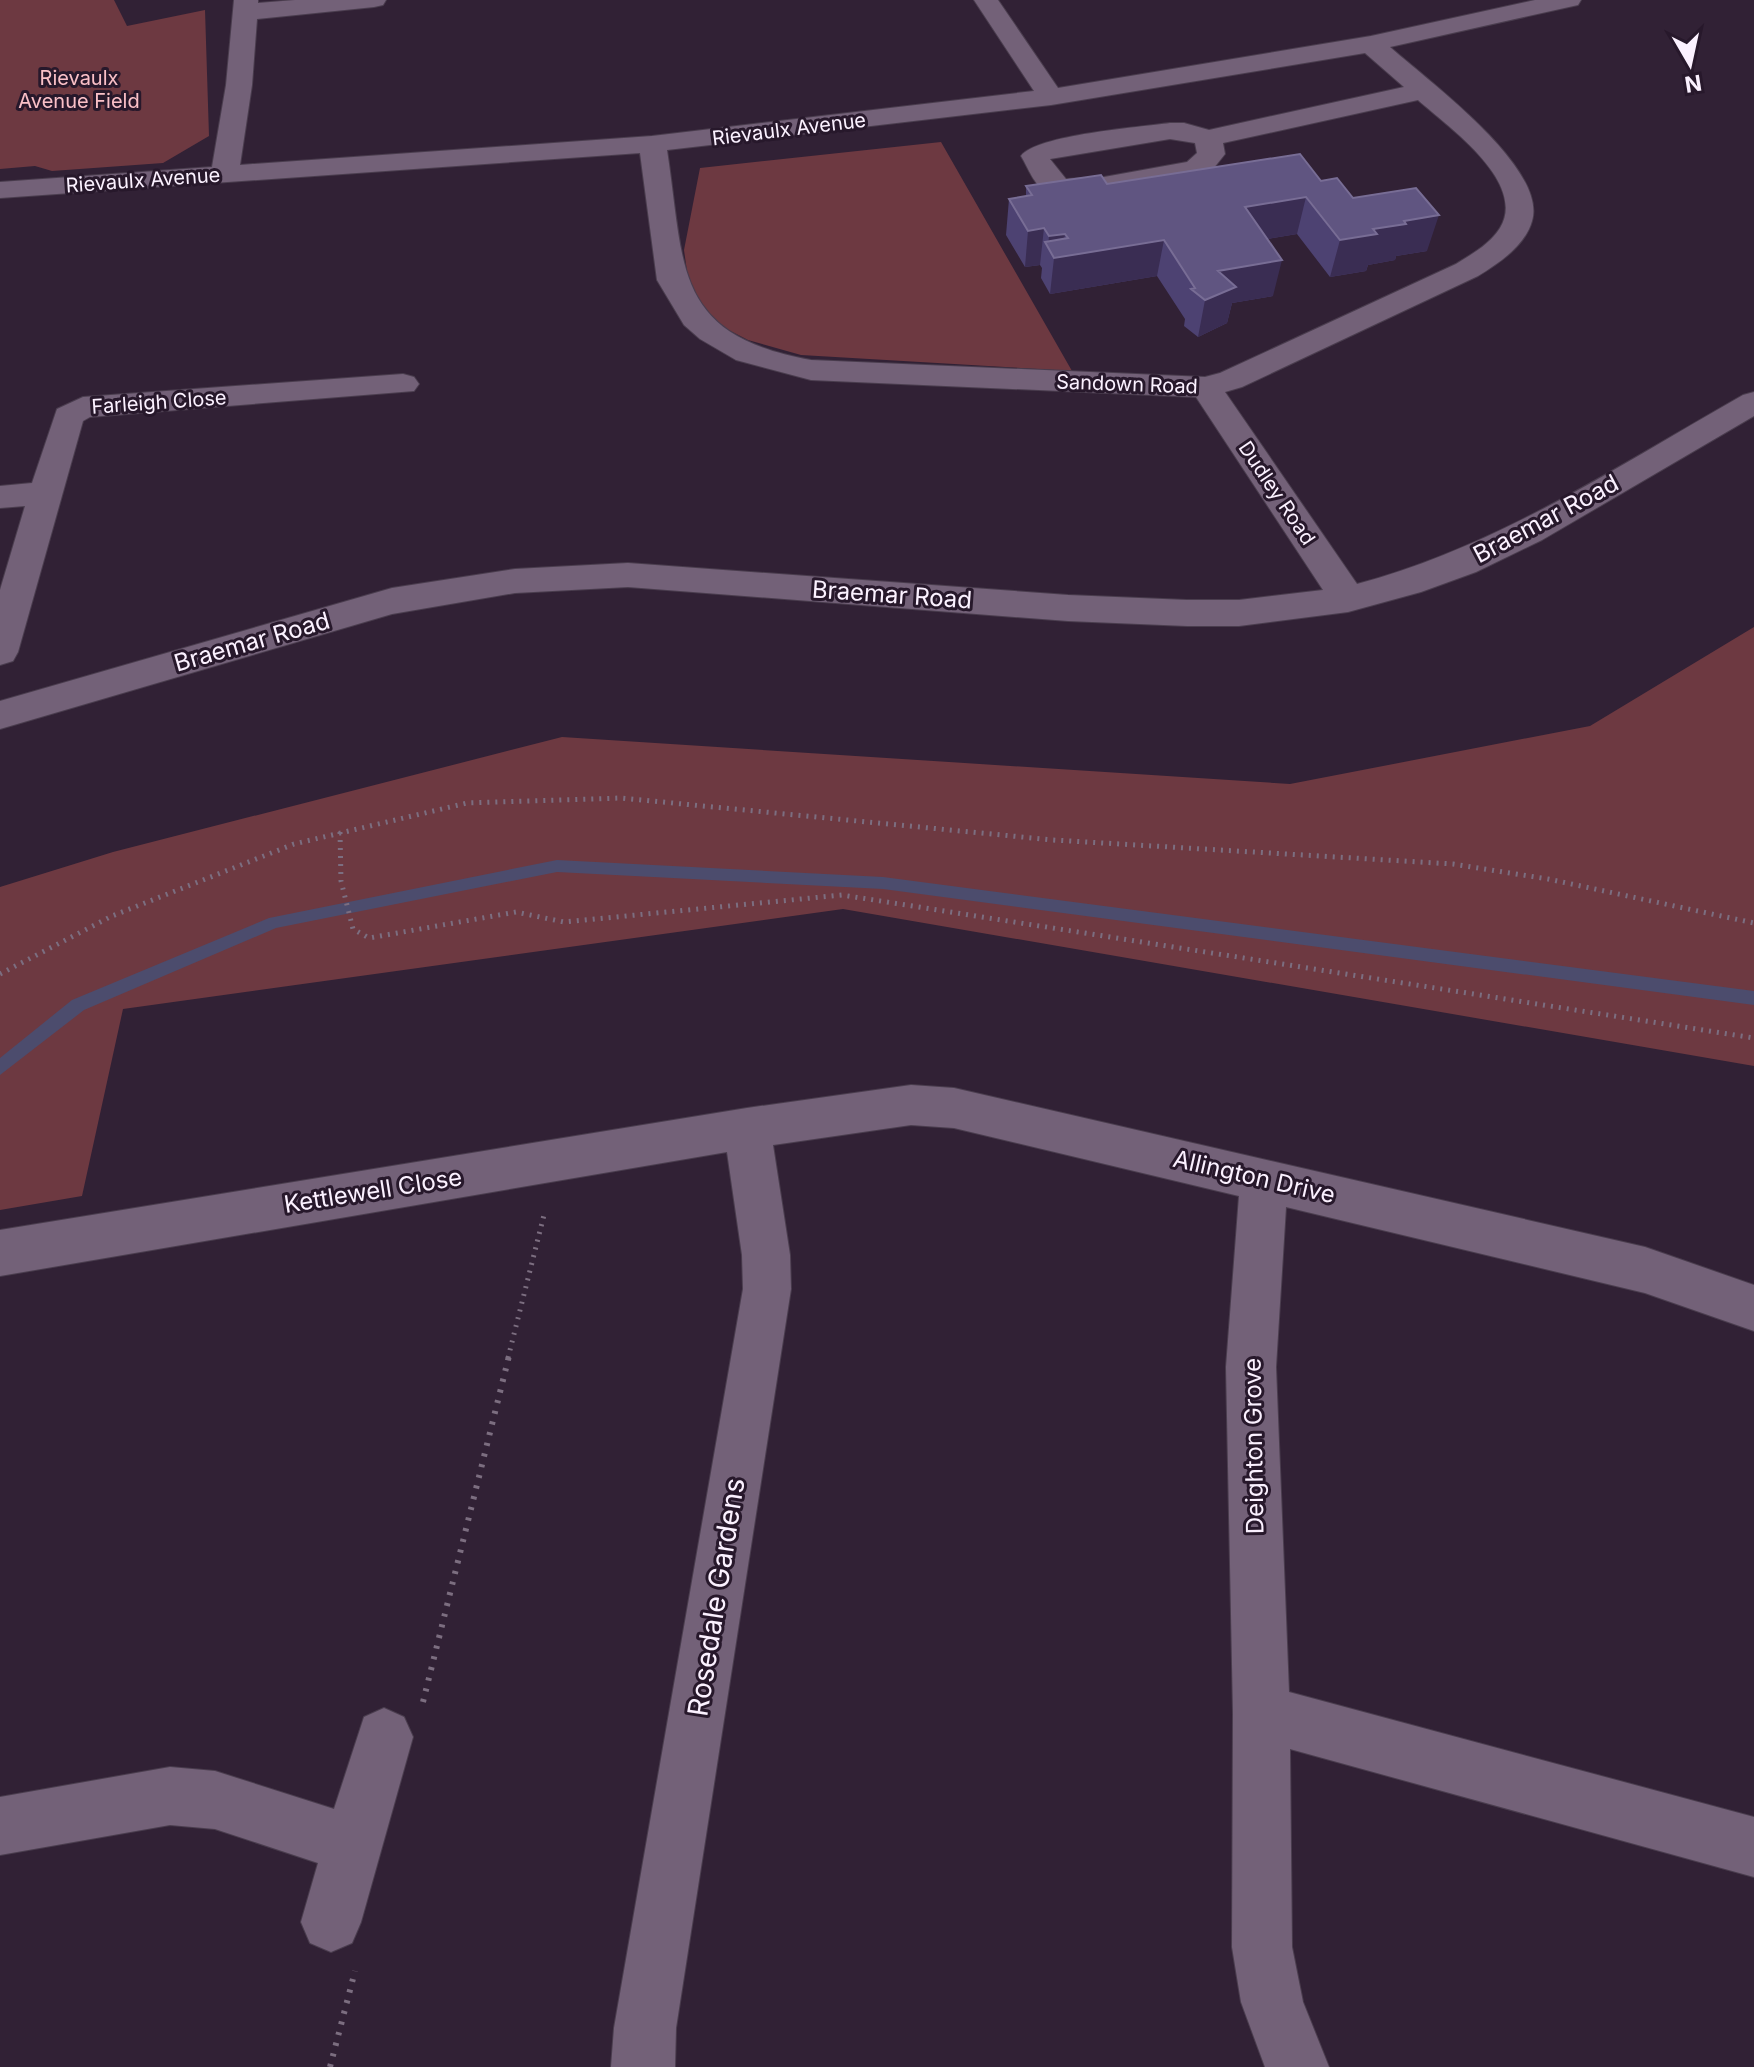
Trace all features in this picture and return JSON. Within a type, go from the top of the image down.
[{"type":"street","points":[[225,174],[247,6],[374,0]]},
{"type":"street","points":[[986,0],[1051,97]]},
{"type":"street","name":"Rievaulx Avenue","points":[[0,190],[652,144],[1051,97],[1371,44],[1569,0]]},
{"type":"street","name":"Sandown Road","points":[[652,144],[672,280],[679,300],[712,336],[734,348],[783,365],[811,370],[1206,387],[1231,380],[1467,270],[1488,258],[1507,240],[1517,224],[1522,201],[1509,172],[1496,156],[1371,44]]},
{"type":"street","points":[[1208,138],[1211,154],[1199,168],[1084,188],[1059,187],[1051,182],[1035,156],[1047,149],[1170,131],[1184,131],[1208,138],[1422,91]]},
{"type":"street","name":"Farleigh Close","points":[[0,652],[68,416],[83,407],[409,398],[388,351]]},
{"type":"street","name":"Dudley Road","points":[[1206,387],[1348,599]]},
{"type":"street","name":"Braemar Road","points":[[0,715],[392,601],[515,581],[628,575],[1068,608],[1187,613],[1239,613],[1348,599],[1408,583],[1464,563],[1530,532],[1754,402]]},
{"type":"street","points":[[0,497],[46,493]]},
{"type":"street","name":"Allington Drive","points":[[747,1128],[911,1105],[954,1108],[1645,1270],[1754,1308]]},
{"type":"street","name":"Kettlewell Close","points":[[0,1253],[747,1128]]},
{"type":"street","name":"Rosedale Gardens","points":[[643,2067],[645,2028],[767,1289],[766,1255],[747,1128]]},
{"type":"street","name":"Deighton Grove","points":[[1264,1179],[1251,1367],[1261,1713],[1262,1947],[1272,2002],[1297,2067]]},
{"type":"street","points":[[1261,1713],[1754,1847]]},
{"type":"street","points":[[345,1939],[352,1844],[402,1725]]},
{"type":"street","points":[[0,1826],[170,1796],[215,1800],[352,1844]]},
{"type":"path","points":[[0,974],[112,916],[294,844],[467,803],[621,798],[1053,840],[1453,864],[1548,879],[1754,923]]},
{"type":"path","points":[[340,832],[341,881],[353,929],[369,938],[516,912],[564,922],[842,895],[1754,1038]]},
{"type":"path","points":[[402,1725],[558,1160]]},
{"type":"path","points":[[330,2067],[345,1939]]},
{"type":"green space","name":"Rievaulx Avenue Field","points":[[0,0],[114,0],[127,26],[205,10],[209,136],[163,163],[52,171],[35,166],[0,169]]},
{"type":"green space","points":[[941,142],[1072,371],[801,355],[748,340],[717,324],[698,303],[689,285],[684,250],[700,168]]},
{"type":"green space","points":[[1754,627],[1754,1066],[843,909],[123,1009],[82,1196],[0,1210],[0,887],[113,852],[562,737],[1290,784],[1590,726]]},
{"type":"building","points":[[1300,154],[1321,181],[1337,178],[1353,198],[1416,188],[1439,215],[1373,229],[1377,234],[1340,240],[1306,197],[1245,207],[1282,260],[1218,271],[1236,287],[1205,300],[1191,289],[1195,288],[1164,240],[1054,258],[1045,242],[1068,238],[1065,234],[1049,236],[1044,228],[1028,231],[1009,199],[1032,195],[1026,186],[1101,175],[1107,184]]},
{"type":"waterway","points":[[0,1068],[78,1005],[274,922],[557,866],[883,883],[1754,998]]}]
